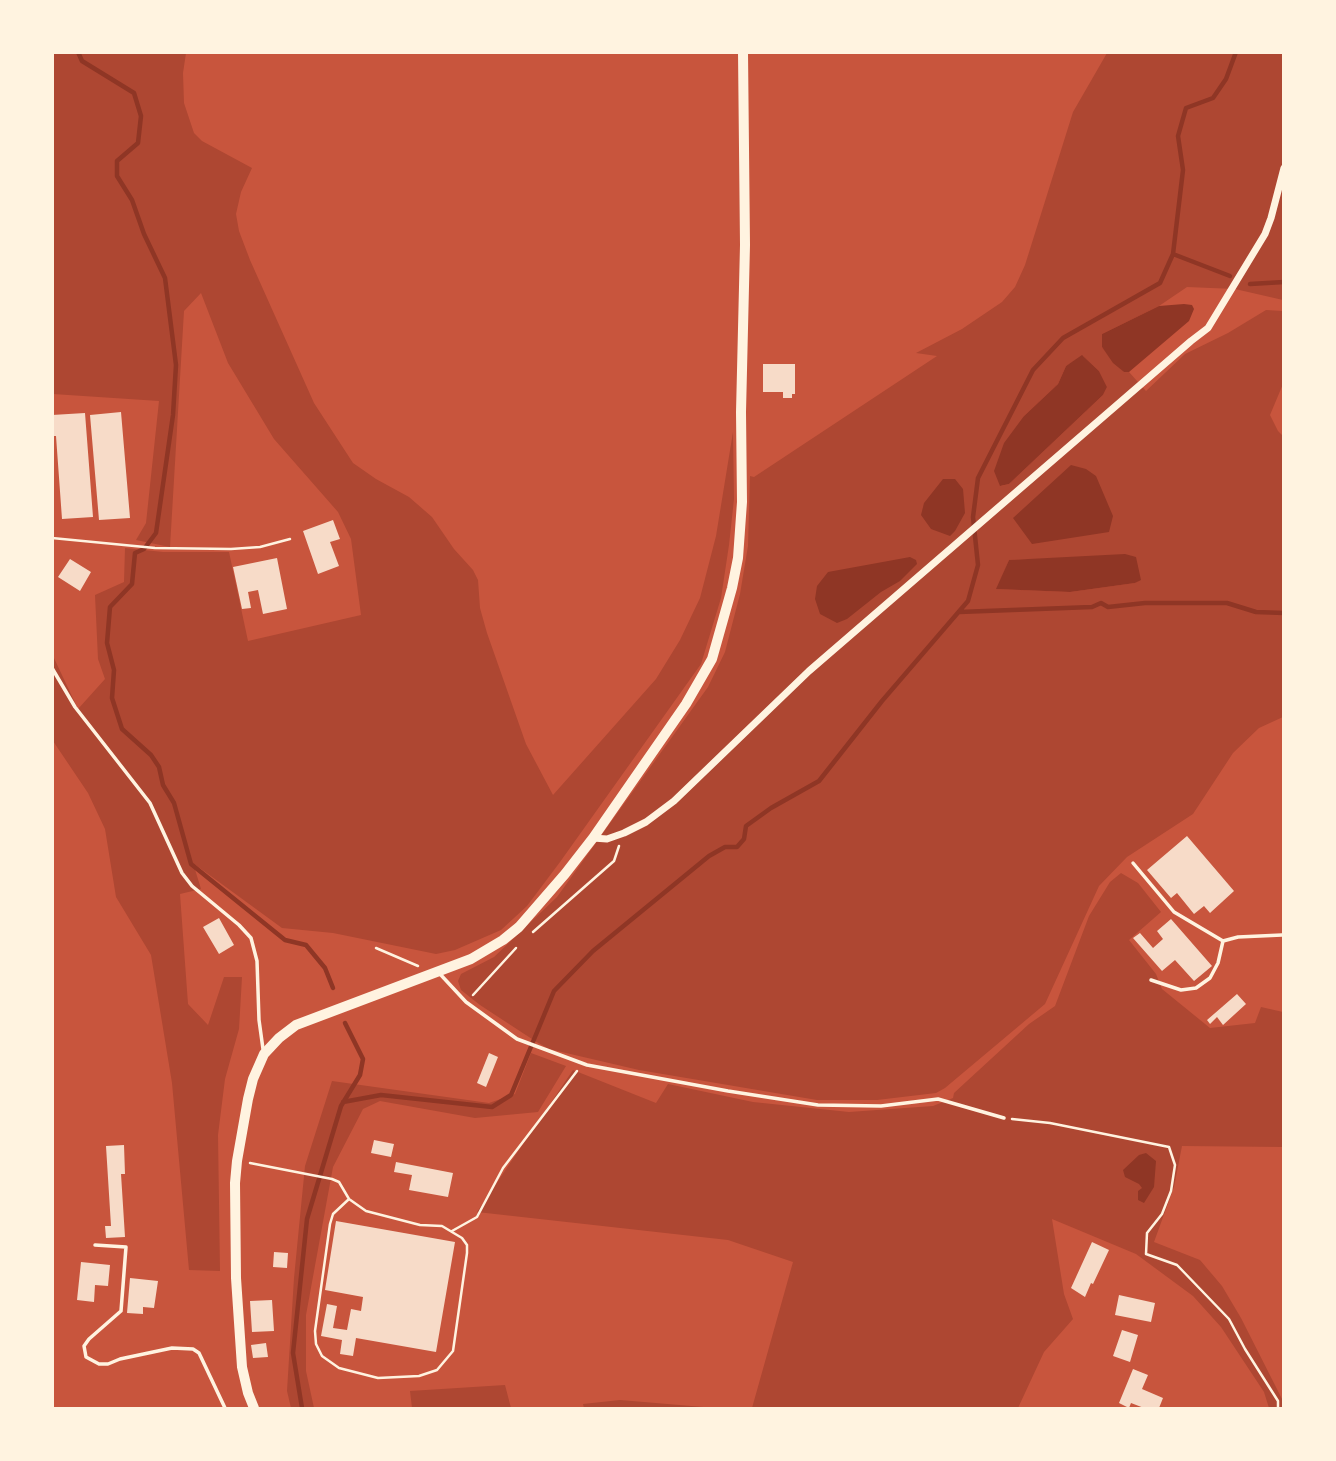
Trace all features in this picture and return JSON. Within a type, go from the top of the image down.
[{"type":"main road","points":[[254,1409],[242,1367],[236,1278],[237,1161],[253,1079],[264,1054],[296,1024],[438,972],[488,950],[519,927],[593,838],[704,677],[720,637],[738,558],[742,502],[745,245],[743,52]]},
{"type":"street","points":[[593,838],[607,838],[624,833],[646,822],[674,801],[809,671],[1208,328],[1265,234],[1283,168]]},
{"type":"lane","points":[[52,667],[75,707],[149,803],[182,873],[192,887],[251,938],[257,961],[259,1020],[264,1054]]},
{"type":"lane","points":[[1133,863],[1174,912],[1223,941],[1238,937],[1282,935]]},
{"type":"lane","points":[[1151,980],[1181,990],[1196,988],[1210,978],[1218,963],[1223,941]]},
{"type":"lane","points":[[438,972],[466,1002],[517,1039],[582,1063],[728,1091],[818,1104],[881,1106],[938,1098],[1004,1118]]},
{"type":"lane","points":[[95,1245],[126,1247],[121,1311],[89,1339],[85,1346],[86,1357],[99,1364],[108,1364],[172,1348],[193,1349],[199,1353],[225,1409]]},
{"type":"path","points":[[52,538],[155,548],[231,549],[260,547],[290,539]]},
{"type":"path","points":[[525,939],[614,861],[624,833]]},
{"type":"path","points":[[466,1002],[516,947]]},
{"type":"path","points":[[376,948],[438,972]]},
{"type":"path","points":[[452,1231],[477,1217],[503,1168],[582,1063]]},
{"type":"path","points":[[1004,1118],[1050,1123],[1169,1147],[1175,1165],[1171,1191],[1162,1214],[1147,1233],[1146,1254],[1178,1265],[1229,1319],[1278,1401],[1278,1409]]},
{"type":"path","points":[[237,1161],[332,1179],[340,1182],[349,1199],[366,1211],[420,1225],[442,1226],[462,1238],[467,1245],[453,1351],[438,1370],[419,1376],[389,1379],[351,1373],[328,1362],[322,1356],[316,1343],[315,1331],[330,1224],[333,1214],[349,1199]]},
{"type":"shaded area","points":[[52,53],[186,53],[183,73],[184,103],[194,133],[202,141],[252,168],[241,192],[236,214],[239,231],[314,403],[353,463],[409,497],[432,517],[454,549],[473,570],[478,580],[480,608],[487,633],[526,744],[553,795],[656,679],[680,640],[700,598],[716,536],[733,432],[734,499],[729,545],[721,598],[701,664],[527,906],[501,930],[455,950],[436,954],[333,933],[282,928],[193,863],[201,889],[180,894],[188,1004],[208,1025],[224,977],[242,977],[239,1029],[225,1079],[218,1135],[220,1271],[189,1270],[172,1083],[151,955],[116,897],[105,829],[88,793],[53,741],[53,656],[78,709],[105,679],[98,659],[95,595],[124,582],[125,548],[163,552],[229,552],[248,641],[361,615],[351,539],[338,512],[274,439],[228,363],[201,293],[184,311],[170,547],[136,540],[146,523],[159,401],[53,394]]},
{"type":"shaded area","points":[[1107,53],[1283,53],[1283,300],[1235,289],[1187,287],[1159,306],[1102,334],[1102,347],[1124,372],[1129,372],[1146,391],[1185,354],[1266,310],[1283,311],[1283,384],[1270,415],[1284,437],[1283,717],[1259,728],[1233,753],[1193,814],[1127,857],[1099,886],[1045,1004],[936,1093],[877,1100],[817,1100],[639,1070],[549,1049],[461,990],[458,981],[461,974],[494,957],[557,897],[708,687],[725,652],[740,594],[748,546],[750,476],[754,477],[937,356],[916,353],[962,329],[1002,302],[1015,287],[1025,265],[1073,112]],"holes":[[[1083,356],[1099,371],[1107,387],[1103,395],[1009,484],[1001,486],[1024,416],[1058,384],[1066,366]],[[1035,559],[1141,579],[1135,583],[1070,592],[997,589],[1009,560]]]},
{"type":"shaded area","points":[[1192,305],[1194,309],[1189,321],[1129,372],[1124,372],[1113,363],[1102,347],[1102,334],[1159,306]]},
{"type":"shaded area","points":[[1082,355],[1099,371],[1107,387],[1103,395],[1009,484],[1000,486],[994,471],[1004,443],[1024,416],[1058,384],[1066,366]]},
{"type":"shaded area","points":[[1071,465],[1086,469],[1096,476],[1113,516],[1109,532],[1032,544],[1013,518]]},
{"type":"shaded area","points":[[943,479],[955,479],[963,489],[965,513],[950,536],[931,529],[921,515],[924,503]]},
{"type":"shaded area","points":[[1125,554],[1136,557],[1141,580],[1135,583],[1070,592],[996,589],[1009,560]]},
{"type":"shaded area","points":[[910,557],[916,560],[917,564],[900,581],[881,592],[847,619],[837,623],[820,614],[815,599],[817,586],[828,572]]},
{"type":"shaded area","points":[[1121,873],[1138,883],[1161,912],[1129,940],[1156,974],[1162,989],[1210,1028],[1255,1023],[1261,1007],[1283,1012],[1283,1147],[1182,1146],[1174,1187],[1154,1242],[1200,1260],[1222,1286],[1282,1399],[1283,1408],[1269,1408],[1264,1392],[1221,1327],[1193,1296],[1136,1254],[1052,1219],[1064,1294],[1073,1319],[1044,1352],[1018,1408],[752,1408],[793,1262],[728,1240],[477,1212],[573,1070],[656,1103],[668,1084],[753,1102],[849,1112],[933,1106],[953,1098],[954,1093],[1029,1024],[1055,1006],[1089,916],[1110,882]]},
{"type":"shaded area","points":[[531,1053],[566,1066],[538,1112],[475,1118],[380,1101],[363,1109],[333,1167],[306,1315],[306,1371],[314,1408],[291,1408],[287,1391],[305,1166],[332,1081],[489,1103],[515,1094]]},
{"type":"shaded area","points":[[1146,1153],[1156,1161],[1154,1187],[1144,1203],[1138,1200],[1138,1191],[1142,1188],[1125,1177],[1123,1170],[1139,1155]]},
{"type":"shaded area","points":[[505,1385],[511,1408],[412,1408],[410,1391]]},
{"type":"shaded area","points":[[620,1400],[715,1408],[584,1408],[583,1404]]},
{"type":"building","points":[[763,364],[795,364],[795,394],[792,394],[792,398],[783,398],[783,392],[763,392]]},
{"type":"building","points":[[121,412],[130,518],[99,520],[90,415]]},
{"type":"building","points":[[85,413],[93,517],[62,519],[52,415]]},
{"type":"building","points":[[333,520],[340,539],[330,542],[339,566],[318,574],[303,531]]},
{"type":"building","points":[[277,558],[287,609],[263,614],[258,590],[248,592],[251,608],[242,609],[233,567]]},
{"type":"building","points":[[70,559],[91,572],[80,591],[58,577]]},
{"type":"building","points":[[1187,836],[1234,891],[1210,913],[1204,906],[1194,914],[1177,893],[1171,898],[1147,870]]},
{"type":"building","points":[[219,918],[234,945],[219,954],[203,927]]},
{"type":"building","points":[[1171,919],[1212,966],[1194,981],[1175,960],[1162,971],[1133,938],[1140,933],[1153,948],[1163,939],[1157,931]]},
{"type":"building","points":[[1237,994],[1246,1004],[1223,1025],[1217,1017],[1210,1024],[1207,1020]]},
{"type":"building","points":[[489,1053],[498,1057],[486,1087],[477,1083]]},
{"type":"building","points":[[374,1140],[394,1144],[391,1157],[371,1153]]},
{"type":"building","points":[[124,1145],[125,1174],[121,1174],[125,1237],[106,1238],[105,1226],[111,1226],[106,1146]]},
{"type":"building","points":[[396,1162],[453,1173],[448,1197],[409,1190],[412,1175],[394,1172]]},
{"type":"building","points":[[336,1221],[455,1242],[436,1352],[356,1338],[353,1356],[340,1354],[342,1340],[321,1336],[327,1304],[337,1306],[333,1328],[347,1330],[351,1309],[361,1311],[363,1297],[325,1290]]},
{"type":"building","points":[[1092,1242],[1109,1250],[1085,1297],[1071,1288]]},
{"type":"building","points":[[274,1252],[288,1253],[287,1268],[273,1267]]},
{"type":"building","points":[[81,1262],[110,1265],[108,1286],[95,1285],[94,1302],[77,1300]]},
{"type":"building","points":[[130,1278],[158,1281],[154,1308],[143,1307],[143,1314],[127,1313]]},
{"type":"building","points":[[1119,1295],[1155,1303],[1151,1322],[1115,1315]]},
{"type":"building","points":[[272,1300],[274,1331],[252,1332],[250,1301]]},
{"type":"building","points":[[1122,1330],[1138,1335],[1130,1362],[1113,1356]]},
{"type":"building","points":[[266,1343],[268,1357],[253,1358],[251,1345]]},
{"type":"building","points":[[1133,1369],[1148,1375],[1142,1389],[1163,1398],[1159,1408],[1144,1408],[1131,1403],[1129,1408],[1119,1403]]},
{"type":"waterway","points":[[78,52],[82,61],[134,93],[141,116],[138,143],[117,161],[117,176],[132,200],[144,234],[165,278],[176,365],[173,415],[156,533],[144,549],[135,553],[132,584],[110,607],[107,643],[114,670],[112,698],[122,729],[151,755],[159,767],[163,785],[174,803],[191,864],[285,940],[306,945],[325,968],[333,988]]},
{"type":"waterway","points":[[343,1102],[381,1095],[492,1107],[511,1095],[554,991],[593,951],[709,856],[725,847],[737,847],[744,839],[746,826],[771,808],[819,781],[882,701],[968,601],[978,565],[973,517],[978,478],[1033,370],[1063,338],[1160,283],[1173,254],[1183,170],[1178,136],[1186,108],[1213,98],[1226,79],[1236,52]]},
{"type":"waterway","points":[[1173,254],[1230,276]]},
{"type":"waterway","points":[[1250,284],[1284,282]]},
{"type":"waterway","points":[[959,612],[1092,607],[1101,603],[1108,607],[1145,603],[1227,603],[1256,612],[1284,613]]},
{"type":"waterway","points":[[302,1408],[293,1353],[307,1219],[341,1106],[360,1075],[363,1059],[345,1023]]}]
